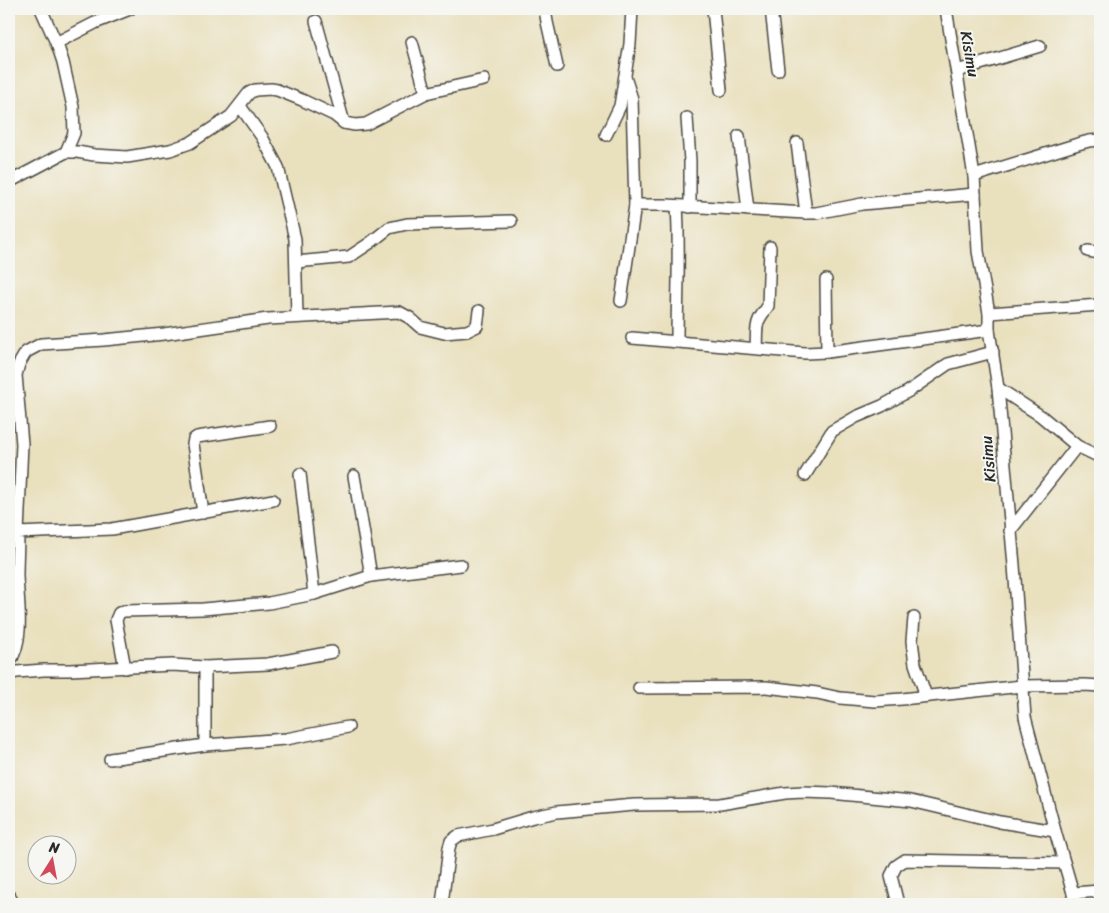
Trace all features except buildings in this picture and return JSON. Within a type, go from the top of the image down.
[{"type":"street","points":[[41,9],[63,62],[73,107],[74,133],[66,152]]},
{"type":"street","points":[[56,43],[95,23],[130,9]]},
{"type":"street","points":[[545,9],[557,66]]},
{"type":"street","points":[[606,135],[620,106],[630,44],[632,9]]},
{"type":"street","points":[[714,9],[720,90]]},
{"type":"street","points":[[771,9],[778,70]]},
{"type":"street","name":"Kisimu","points":[[946,9],[974,176],[978,251],[989,313],[989,330],[998,388],[1025,717],[1074,899]]},
{"type":"street","points":[[316,21],[344,123]]},
{"type":"street","points":[[412,42],[426,93]]},
{"type":"street","points":[[957,71],[1040,46]]},
{"type":"street","points":[[621,301],[635,205],[632,99],[625,78]]},
{"type":"street","points":[[9,182],[66,152],[127,157],[170,150],[190,142],[227,119],[240,106],[249,93],[255,90],[271,89],[302,100],[334,115],[344,123],[355,125],[366,124],[426,93],[484,80]]},
{"type":"street","points":[[240,106],[262,137],[278,167],[295,239],[297,317]]},
{"type":"street","points":[[686,118],[690,161],[690,207]]},
{"type":"street","points":[[739,136],[748,210]]},
{"type":"street","points":[[974,176],[1084,142],[1100,140]]},
{"type":"street","points":[[797,143],[806,214]]},
{"type":"street","points":[[635,205],[806,214],[862,204],[975,194]]},
{"type":"street","points":[[677,342],[678,206]]},
{"type":"street","points":[[296,262],[349,256],[389,228],[408,224],[511,221]]},
{"type":"street","points":[[756,348],[757,326],[760,317],[768,306],[770,247]]},
{"type":"street","points":[[1088,251],[1100,253]]},
{"type":"street","points":[[826,280],[827,352]]},
{"type":"street","points":[[989,313],[1100,305]]},
{"type":"street","points":[[9,663],[14,656],[18,638],[19,615],[17,574],[22,444],[16,375],[19,364],[26,352],[41,344],[164,334],[268,319],[399,312],[410,318],[420,327],[444,333],[467,331],[477,326],[479,311]]},
{"type":"street","points":[[632,338],[805,353],[827,352],[989,330]]},
{"type":"street","points":[[805,475],[832,431],[856,417],[882,406],[948,364],[992,352]]},
{"type":"street","points":[[998,388],[1041,416],[1077,446],[1100,457]]},
{"type":"street","points":[[203,513],[193,444],[194,439],[196,437],[270,426]]},
{"type":"street","points":[[1010,531],[1077,446]]},
{"type":"street","points":[[300,474],[314,594]]},
{"type":"street","points":[[354,476],[371,576]]},
{"type":"street","points":[[18,533],[112,529],[273,500]]},
{"type":"street","points":[[125,668],[116,620],[119,613],[124,611],[204,609],[269,603],[314,594],[371,576],[462,565]]},
{"type":"street","points":[[914,618],[912,641],[915,664],[926,696]]},
{"type":"street","points":[[9,674],[44,670],[172,665],[205,667],[268,664],[332,652]]},
{"type":"street","points":[[205,667],[205,745]]},
{"type":"street","points":[[639,688],[766,687],[875,701],[902,700],[1022,686],[1100,686]]},
{"type":"street","points":[[110,759],[205,745],[286,739],[348,727]]},
{"type":"street","points":[[442,904],[451,841],[458,836],[533,816],[557,812],[634,805],[720,804],[785,793],[831,792],[911,801],[1000,822],[1055,831]]},
{"type":"street","points":[[898,904],[891,876],[896,866],[905,860],[1064,863]]},
{"type":"street","points":[[1074,899],[1100,890]]},
{"type":"street","points":[[9,896],[14,904]]}]
